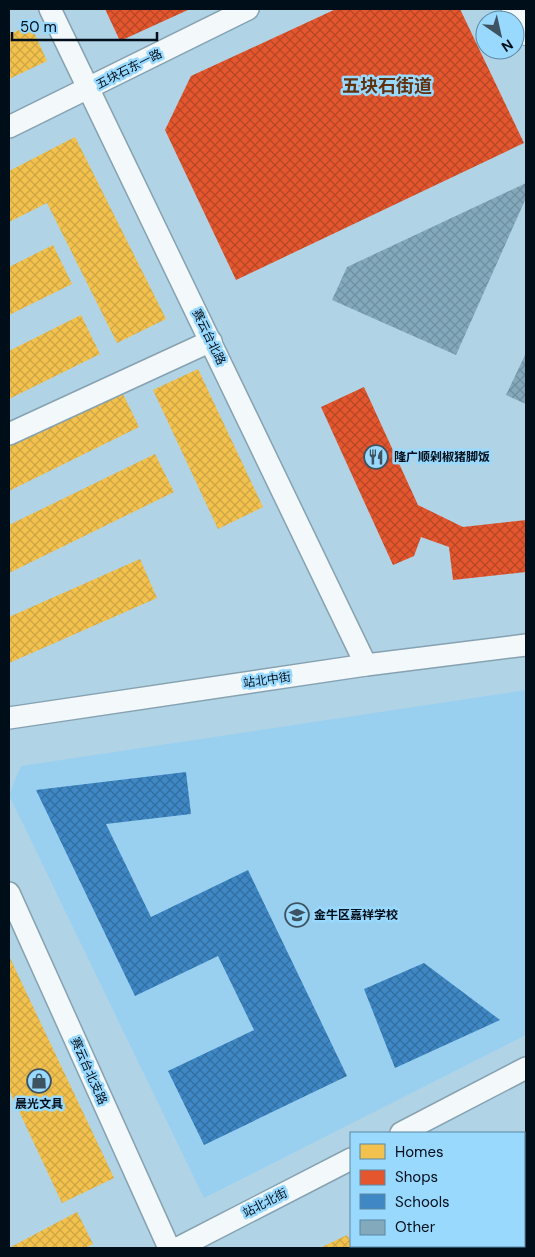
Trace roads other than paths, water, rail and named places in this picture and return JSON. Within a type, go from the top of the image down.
[{"type":"main road","points":[[516,9],[526,31]]},
{"type":"street","name":"赛云台北路","points":[[50,9],[90,88],[366,665]]},
{"type":"street","name":"五块石东一路","points":[[9,127],[248,9]]},
{"type":"street","points":[[9,434],[211,341]]},
{"type":"street","name":"站北中街","points":[[9,718],[366,665],[526,645]]},
{"type":"street","name":"赛云台北支路","points":[[9,893],[169,1248]]},
{"type":"street","points":[[402,1132],[526,1068]]},
{"type":"street","name":"站北北街","points":[[178,1248],[350,1160]]},
{"type":"place","name":"隆广顺剁椒猪脚饭","points":[[376,457]]},
{"type":"place","name":"金牛区嘉祥学校","points":[[297,915]]},
{"type":"place","name":"晨光文具","points":[[39,1081]]},
{"type":"district","name":"五块石街道","points":[[387,86]]}]
